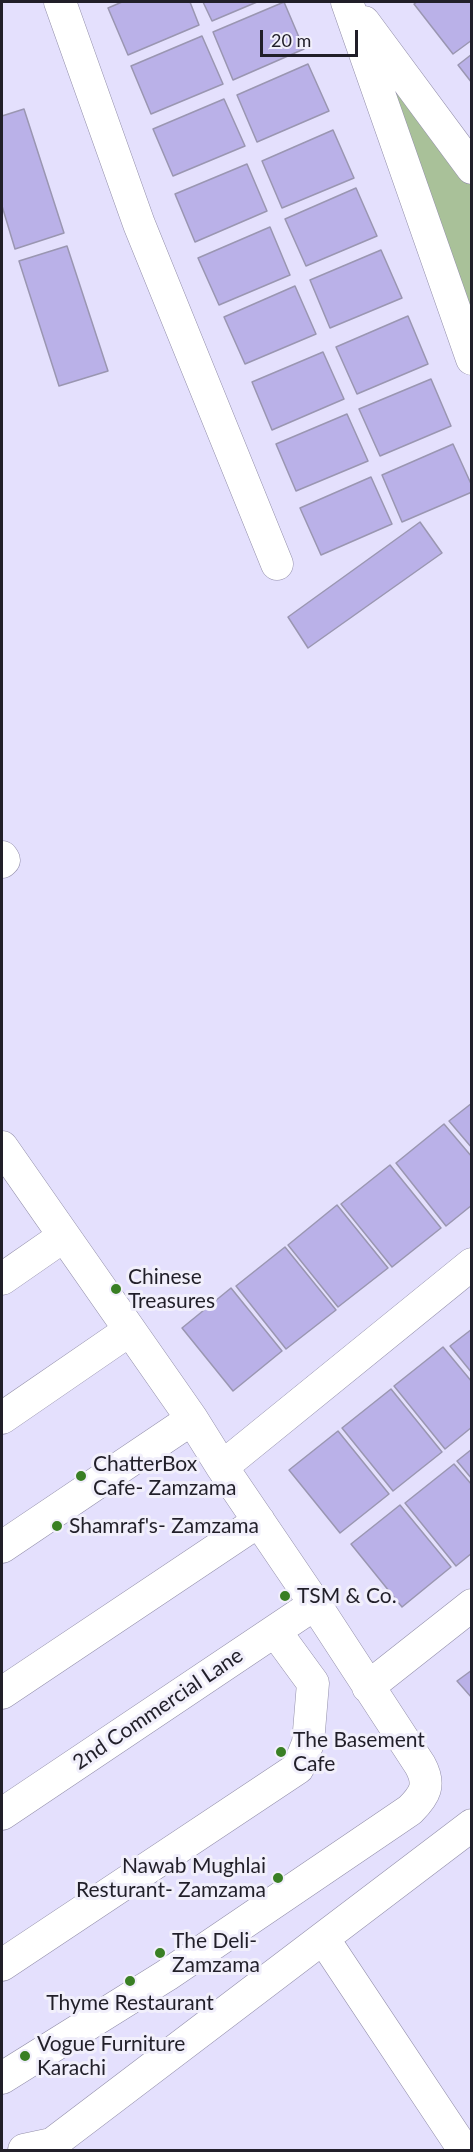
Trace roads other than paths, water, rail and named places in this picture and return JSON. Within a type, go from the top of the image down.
[{"type":"street","points":[[60,2],[139,224],[277,564]]},
{"type":"street","points":[[348,2],[471,168]]},
{"type":"street","points":[[348,2],[471,360]]},
{"type":"street","points":[[2,857],[4,860],[2,862]]},
{"type":"street","points":[[2,1147],[192,1419],[315,1604],[425,1776],[426,1788],[421,1799],[410,1810],[167,1976],[2,2078]]},
{"type":"street","points":[[2,1279],[64,1236]]},
{"type":"street","points":[[222,1467],[471,1264]]},
{"type":"street","points":[[2,1418],[130,1330]]},
{"type":"street","points":[[2,1547],[192,1419]]},
{"type":"street","points":[[2,1693],[259,1521]]},
{"type":"street","name":"2nd Commercial Lane","points":[[2,1814],[315,1604]]},
{"type":"street","points":[[368,1687],[471,1605]]},
{"type":"street","points":[[2,1965],[298,1768],[308,1743],[313,1683],[275,1631]]},
{"type":"street","points":[[44,2148],[471,1825]]},
{"type":"street","points":[[323,1938],[464,2151]]},
{"type":"place","name":"Chinese Treasures","points":[[116,1289]]},
{"type":"place","name":"ChatterBox Cafe- Zamzama","points":[[81,1476]]},
{"type":"place","name":"Shamraf's- Zamzama","points":[[57,1526]]},
{"type":"place","name":"TSM & Co.","points":[[285,1596]]},
{"type":"place","name":"The Basement Cafe","points":[[281,1752]]},
{"type":"place","name":"Nawab Mughlai Resturant- Zamzama","points":[[278,1878]]},
{"type":"place","name":"The Deli- Zamzama","points":[[160,1953]]},
{"type":"place","name":"Thyme Restaurant","points":[[130,1981]]},
{"type":"place","name":"Vogue Furniture Karachi","points":[[25,2056]]}]
